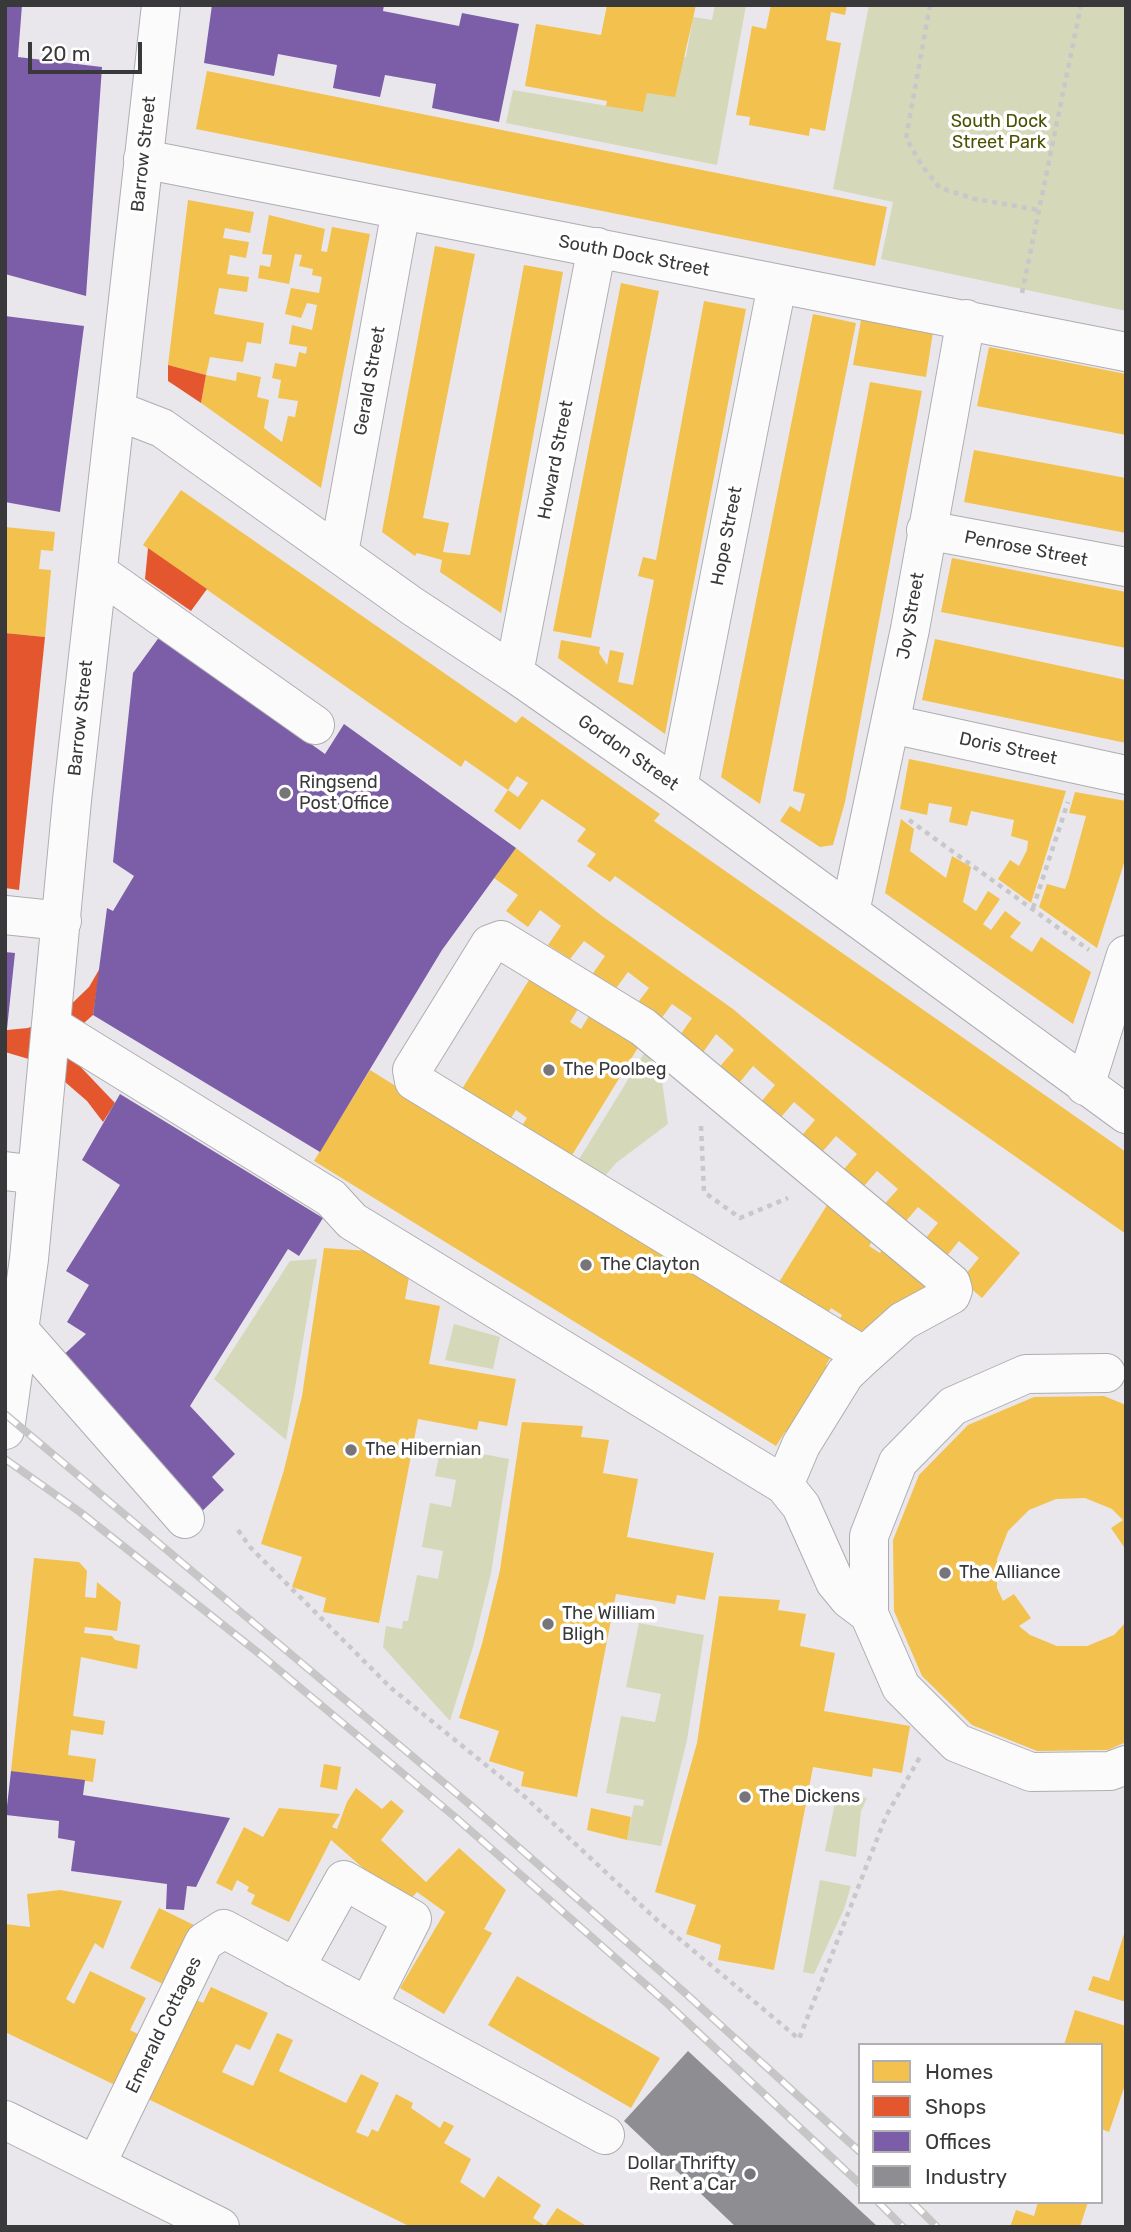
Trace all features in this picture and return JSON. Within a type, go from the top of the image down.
[{"type":"street","name":"Barrow Street","points":[[5,1430],[19,1330],[21,1173],[52,1026],[98,572],[161,5]]},
{"type":"street","name":"South Dock Street","points":[[143,159],[1126,352]]},
{"type":"street","name":"Gerald Street","points":[[339,553],[401,210]]},
{"type":"street","name":"Howard Street","points":[[514,673],[597,247]]},
{"type":"street","name":"Hope Street","points":[[678,787],[777,285]]},
{"type":"street","name":"Joy Street","points":[[850,912],[891,724],[966,319]]},
{"type":"street","name":"Gordon Street","points":[[118,411],[162,428],[678,787],[1126,1114]]},
{"type":"street","name":"Penrose Street","points":[[926,530],[1126,567]]},
{"type":"street","points":[[98,572],[314,725]]},
{"type":"street","name":"Doris Street","points":[[891,724],[1126,775]]},
{"type":"street","points":[[5,915],[62,921]]},
{"type":"street","points":[[784,1485],[801,1445],[845,1374],[864,1356],[886,1334],[918,1311],[951,1295],[951,1283],[643,1027],[501,940],[490,944],[408,1077],[864,1356]]},
{"type":"street","points":[[1085,1086],[1123,963]]},
{"type":"street","points":[[52,1026],[336,1189],[352,1222],[784,1485],[801,1506],[835,1581],[849,1599],[869,1614]]},
{"type":"street","points":[[19,1330],[185,1518]]},
{"type":"street","points":[[1106,1373],[1026,1374],[953,1406],[898,1462],[869,1536],[869,1614],[901,1688],[957,1742],[1031,1772],[1110,1771],[1126,1765]]},
{"type":"street","points":[[295,1968],[344,1881],[412,1919],[368,2006]]},
{"type":"street","name":"Emerald Cottages","points":[[96,2165],[204,1942],[224,1929],[605,2136]]},
{"type":"street","points":[[5,2120],[220,2227]]},
{"type":"path","points":[[930,5],[906,138],[922,166],[940,188],[975,199],[1038,210]]},
{"type":"path","points":[[1015,329],[1082,5]]},
{"type":"path","points":[[1033,908],[1080,764]]},
{"type":"path","points":[[872,809],[902,815],[1033,908],[1123,963]]},
{"type":"path","points":[[698,1073],[704,1192],[740,1219],[829,1181]]},
{"type":"path","points":[[239,1530],[250,1547],[391,1688],[524,1796],[659,1921],[799,2039],[886,1816],[915,1768],[934,1720]]},
{"type":"green space","points":[[715,5],[746,5],[717,165],[506,123],[513,90],[643,112],[647,93],[682,57],[686,57],[693,17],[712,20]]},
{"type":"green space","name":"South Dock Street Park","points":[[869,5],[1126,5],[1126,311],[881,259],[893,202],[833,189]]},
{"type":"green space","points":[[645,1052],[661,1074],[668,1124],[616,1163],[605,1176],[578,1161]]},
{"type":"green space","points":[[317,1259],[286,1440],[214,1379],[290,1261]]},
{"type":"green space","points":[[454,1324],[500,1337],[493,1369],[445,1360]]},
{"type":"green space","points":[[441,1446],[509,1459],[491,1573],[473,1647],[450,1721],[383,1647],[386,1626],[402,1629],[403,1621],[408,1621],[417,1575],[438,1579],[443,1551],[422,1547],[430,1503],[451,1507],[456,1480],[435,1476]]},
{"type":"green space","points":[[639,1623],[704,1635],[687,1740],[661,1846],[627,1840],[634,1805],[643,1806],[644,1800],[606,1793],[621,1716],[655,1722],[661,1694],[626,1687]]},
{"type":"green space","points":[[837,1793],[867,1798],[861,1811],[856,1857],[825,1851]]},
{"type":"green space","points":[[820,1880],[851,1886],[844,1909],[814,1974],[803,1972]]},
{"type":"building: Homes","points":[[607,5],[696,5],[675,97],[647,93],[643,112],[606,106],[607,101],[525,86],[536,24],[601,35]]},
{"type":"building: Homes","points":[[771,5],[847,5],[845,15],[831,12],[826,40],[841,43],[825,131],[810,128],[809,136],[749,125],[750,117],[736,115],[752,26],[766,29]]},
{"type":"building: Homes","points":[[207,71],[887,207],[875,266],[196,129]]},
{"type":"building: Homes","points":[[188,200],[254,212],[250,233],[225,228],[223,238],[249,242],[246,258],[230,255],[227,274],[249,277],[247,292],[219,288],[214,314],[264,323],[261,344],[247,342],[243,362],[210,357],[206,375],[168,365]]},
{"type":"building: Homes","points":[[269,215],[325,229],[321,251],[327,252],[332,227],[370,234],[321,488],[201,403],[206,375],[236,381],[237,372],[261,377],[257,397],[269,400],[264,428],[282,442],[288,416],[295,417],[298,401],[278,398],[281,380],[272,378],[275,363],[296,367],[299,352],[306,354],[307,347],[289,344],[292,325],[312,330],[317,305],[307,303],[301,318],[285,314],[291,288],[319,293],[322,277],[312,275],[313,269],[299,266],[302,255],[295,254],[289,284],[258,278],[260,265],[270,267],[272,255],[262,254]]},
{"type":"building: Homes","points":[[435,246],[475,254],[423,518],[449,523],[443,552],[470,555],[524,265],[563,272],[501,613],[440,572],[442,560],[417,553],[415,556],[382,532]]},
{"type":"building: Homes","points":[[621,283],[659,291],[591,638],[553,631]]},
{"type":"building: Homes","points":[[704,301],[746,309],[665,734],[558,658],[561,640],[600,647],[599,653],[607,665],[610,650],[624,653],[618,682],[633,685],[654,580],[638,576],[643,557],[656,560]]},
{"type":"building: Homes","points":[[813,314],[856,323],[760,804],[721,777]]},
{"type":"building: Homes","points":[[861,320],[933,332],[926,377],[853,365]]},
{"type":"building: Homes","points":[[989,347],[1126,374],[1126,435],[977,406]]},
{"type":"building: Homes","points":[[870,382],[922,391],[845,802],[833,845],[820,847],[780,821],[790,806],[800,812],[805,794],[793,791]]},
{"type":"building: Homes","points":[[974,450],[1126,478],[1126,533],[964,502]]},
{"type":"building: Homes","points":[[181,490],[516,723],[522,716],[660,814],[654,821],[1126,1152],[1126,1234],[615,876],[610,882],[587,866],[596,854],[577,841],[586,829],[542,799],[520,830],[494,811],[508,790],[465,760],[461,767],[143,545]],"holes":[[[517,776],[528,783],[518,797],[508,790]]]},
{"type":"building: Homes","points":[[5,527],[55,532],[53,551],[41,550],[39,569],[51,570],[45,637],[5,633]]},
{"type":"building: Homes","points":[[952,558],[1126,592],[1126,648],[941,612]]},
{"type":"building: Homes","points":[[935,639],[1126,680],[1126,743],[922,700]]},
{"type":"building: Homes","points":[[909,759],[1066,791],[1031,903],[998,879],[1010,860],[1019,866],[1027,850],[1028,841],[1011,836],[1014,820],[971,811],[967,826],[949,822],[952,807],[929,803],[927,815],[900,809]]},
{"type":"building: Homes","points":[[1075,792],[1126,801],[1126,857],[1097,948],[1039,907],[1047,884],[1065,889],[1069,878],[1086,816],[1069,813]]},
{"type":"building: Homes","points":[[901,819],[914,829],[910,851],[946,878],[952,856],[971,867],[963,902],[976,911],[988,891],[1000,899],[983,924],[991,930],[1005,911],[1021,923],[1010,937],[1032,952],[1041,937],[1091,972],[1073,1024],[885,893]]},
{"type":"building: Homes","points":[[516,848],[602,916],[733,1009],[1020,1253],[982,1298],[961,1280],[979,1258],[959,1241],[941,1263],[920,1245],[938,1223],[918,1207],[900,1228],[879,1210],[898,1189],[877,1171],[858,1193],[838,1176],[857,1154],[836,1136],[817,1158],[797,1141],[815,1120],[794,1102],[776,1123],[757,1107],[775,1085],[753,1066],[735,1088],[716,1071],[734,1050],[716,1034],[699,1058],[676,1041],[692,1018],[672,1004],[655,1027],[632,1010],[649,988],[628,972],[611,995],[589,979],[605,956],[584,941],[570,959],[548,945],[561,926],[540,910],[528,927],[506,911],[518,895],[494,878]]},
{"type":"building: Homes","name":"The Poolbeg","points":[[529,980],[578,1009],[570,1022],[581,1029],[589,1016],[639,1046],[569,1160],[519,1130],[527,1118],[516,1110],[508,1123],[459,1094]]},
{"type":"building: Homes","name":"The Clayton","points":[[370,1070],[831,1357],[826,1365],[839,1372],[797,1439],[785,1432],[776,1446],[314,1161]]},
{"type":"building: Homes","points":[[827,1205],[876,1235],[869,1246],[880,1253],[887,1242],[933,1294],[866,1342],[837,1324],[842,1315],[831,1308],[826,1317],[776,1287]]},
{"type":"building: Homes","name":"The Hibernian","points":[[324,1248],[385,1252],[384,1263],[411,1266],[405,1299],[440,1306],[429,1364],[516,1379],[507,1426],[479,1421],[477,1430],[418,1419],[379,1623],[323,1612],[326,1598],[292,1587],[302,1557],[261,1544],[284,1470],[302,1396]]},
{"type":"building: Homes","name":"The Alliance","points":[[1104,1396],[1126,1405],[1126,1550],[1111,1528],[1123,1520],[1112,1509],[1085,1498],[1056,1499],[1029,1510],[1008,1531],[997,1559],[997,1588],[1003,1601],[1014,1594],[1031,1618],[1019,1626],[1030,1635],[1057,1646],[1087,1646],[1114,1635],[1126,1622],[1126,1742],[1108,1750],[1037,1751],[972,1725],[922,1676],[894,1611],[893,1540],[919,1475],[968,1425],[1034,1397]]},
{"type":"building: Homes","name":"The William Bligh","points":[[522,1422],[583,1426],[581,1437],[609,1440],[603,1473],[638,1479],[627,1537],[714,1553],[705,1600],[677,1595],[675,1604],[616,1594],[577,1797],[521,1786],[524,1772],[489,1761],[499,1731],[459,1718],[482,1644],[500,1570]]},
{"type":"building: Homes","points":[[34,1558],[79,1562],[87,1571],[85,1597],[96,1598],[97,1582],[121,1602],[117,1631],[85,1627],[84,1633],[112,1636],[115,1640],[140,1645],[137,1669],[81,1657],[73,1716],[105,1721],[103,1735],[71,1730],[68,1755],[96,1759],[93,1782],[11,1771]]},
{"type":"building: Homes","name":"The Dickens","points":[[719,1596],[780,1600],[778,1610],[806,1614],[800,1646],[835,1653],[824,1711],[910,1726],[902,1773],[873,1768],[872,1777],[813,1767],[774,1970],[718,1960],[721,1945],[686,1934],[696,1905],[655,1892],[697,1743]]},
{"type":"building: Homes","points":[[324,1764],[341,1767],[337,1790],[320,1787]]},
{"type":"building: Homes","points":[[356,1788],[382,1809],[391,1800],[404,1811],[381,1840],[426,1882],[459,1848],[506,1890],[484,1929],[492,1933],[444,2014],[400,1988],[445,1912],[417,1892],[405,1905],[331,1840],[289,1922],[251,1904],[255,1895],[247,1891],[249,1887],[237,1880],[232,1891],[216,1883],[244,1827],[263,1837],[279,1808],[340,1814],[332,1827],[337,1829],[347,1802]]},
{"type":"building: Homes","points":[[591,1808],[631,1817],[627,1840],[587,1830]]},
{"type":"building: Homes","points":[[60,1890],[122,1901],[103,1949],[95,1943],[66,1999],[74,2004],[90,1971],[146,1998],[130,2030],[140,2035],[115,2085],[5,2032],[5,1924],[30,1927],[27,1894]]},
{"type":"building: Homes","points":[[159,1908],[194,1925],[165,1985],[130,1968]]},
{"type":"building: Homes","points":[[1125,1931],[1126,2002],[1088,1990],[1093,1976],[1109,1981]]},
{"type":"building: Homes","points":[[517,1976],[660,2058],[631,2108],[488,2025]]},
{"type":"building: Homes","points":[[211,1987],[268,2013],[250,2050],[236,2044],[222,2072],[253,2086],[277,2033],[293,2040],[279,2071],[346,2103],[361,2074],[379,2083],[356,2132],[368,2137],[372,2129],[378,2132],[396,2094],[413,2103],[411,2108],[440,2128],[444,2121],[454,2126],[444,2143],[471,2159],[460,2182],[484,2198],[498,2176],[541,2205],[533,2218],[545,2226],[557,2208],[588,2227],[411,2227],[144,2097],[192,1998],[203,2003]]},
{"type":"building: Homes","points":[[1075,2010],[1126,2026],[1126,2082],[1109,2132],[1103,2130],[1103,2043],[1065,2043]]},
{"type":"building: Homes","points":[[1037,2204],[1087,2204],[1080,2227],[1010,2227],[1016,2210],[1034,2216]]},
{"type":"building: Shops","points":[[168,365],[206,375],[201,403],[168,381]]},
{"type":"building: Shops","points":[[148,548],[207,589],[191,611],[145,579]]},
{"type":"building: Shops","points":[[5,633],[45,637],[19,890],[5,888]]},
{"type":"building: Shops","points":[[100,968],[93,1015],[75,1031],[73,1059],[115,1103],[103,1122],[87,1101],[57,1075],[32,1060],[5,1052],[7,1030],[28,1028],[60,1015],[89,987]]},
{"type":"building: Offices","points":[[5,5],[22,5],[18,57],[102,67],[86,296],[5,274]]},
{"type":"building: Offices","points":[[212,5],[384,5],[383,11],[459,26],[462,13],[519,24],[499,122],[432,108],[436,84],[385,75],[380,97],[333,88],[337,65],[278,54],[274,76],[204,63]]},
{"type":"building: Offices","points":[[5,316],[84,326],[60,512],[5,502]]},
{"type":"building: Offices","points":[[160,636],[325,754],[344,724],[516,848],[442,950],[320,1152],[93,1015],[107,908],[113,911],[134,876],[113,862],[133,673]]},
{"type":"building: Offices","points":[[5,952],[15,953],[7,1029],[5,1028]]},
{"type":"building: Offices","points":[[120,1094],[323,1218],[299,1256],[288,1249],[190,1406],[235,1454],[212,1477],[224,1490],[193,1520],[58,1360],[86,1334],[67,1322],[89,1285],[66,1271],[120,1185],[82,1160]]},
{"type":"building: Offices","points":[[11,1771],[85,1780],[83,1795],[230,1818],[196,1887],[187,1886],[184,1910],[166,1909],[167,1884],[71,1871],[75,1841],[58,1838],[59,1821],[6,1815]]},
{"type":"building: Industry","name":"Dollar Thrifty Rent a Car","points":[[688,2051],[878,2227],[736,2227],[624,2121]]},
{"type":"railway","points":[[5,1414],[468,1803],[684,1992],[858,2150]]},
{"type":"railway","points":[[5,1459],[80,1512],[261,1655],[455,1817],[669,2005],[858,2182]]},
{"type":"railway","points":[[880,2204],[903,2227]]},
{"type":"railway","points":[[914,2204],[937,2227]]},
{"type":"place","name":"Ringsend Post Office","points":[[285,793]]},
{"type":"place","name":"The Poolbeg","points":[[549,1070]]},
{"type":"place","name":"The Clayton","points":[[586,1265]]},
{"type":"place","name":"The Hibernian","points":[[351,1450]]},
{"type":"place","name":"The Alliance","points":[[945,1573]]},
{"type":"place","name":"The William Bligh","points":[[548,1624]]},
{"type":"place","name":"The Dickens","points":[[745,1797]]},
{"type":"place","name":"Dollar Thrifty Rent a Car","points":[[750,2174]]}]
